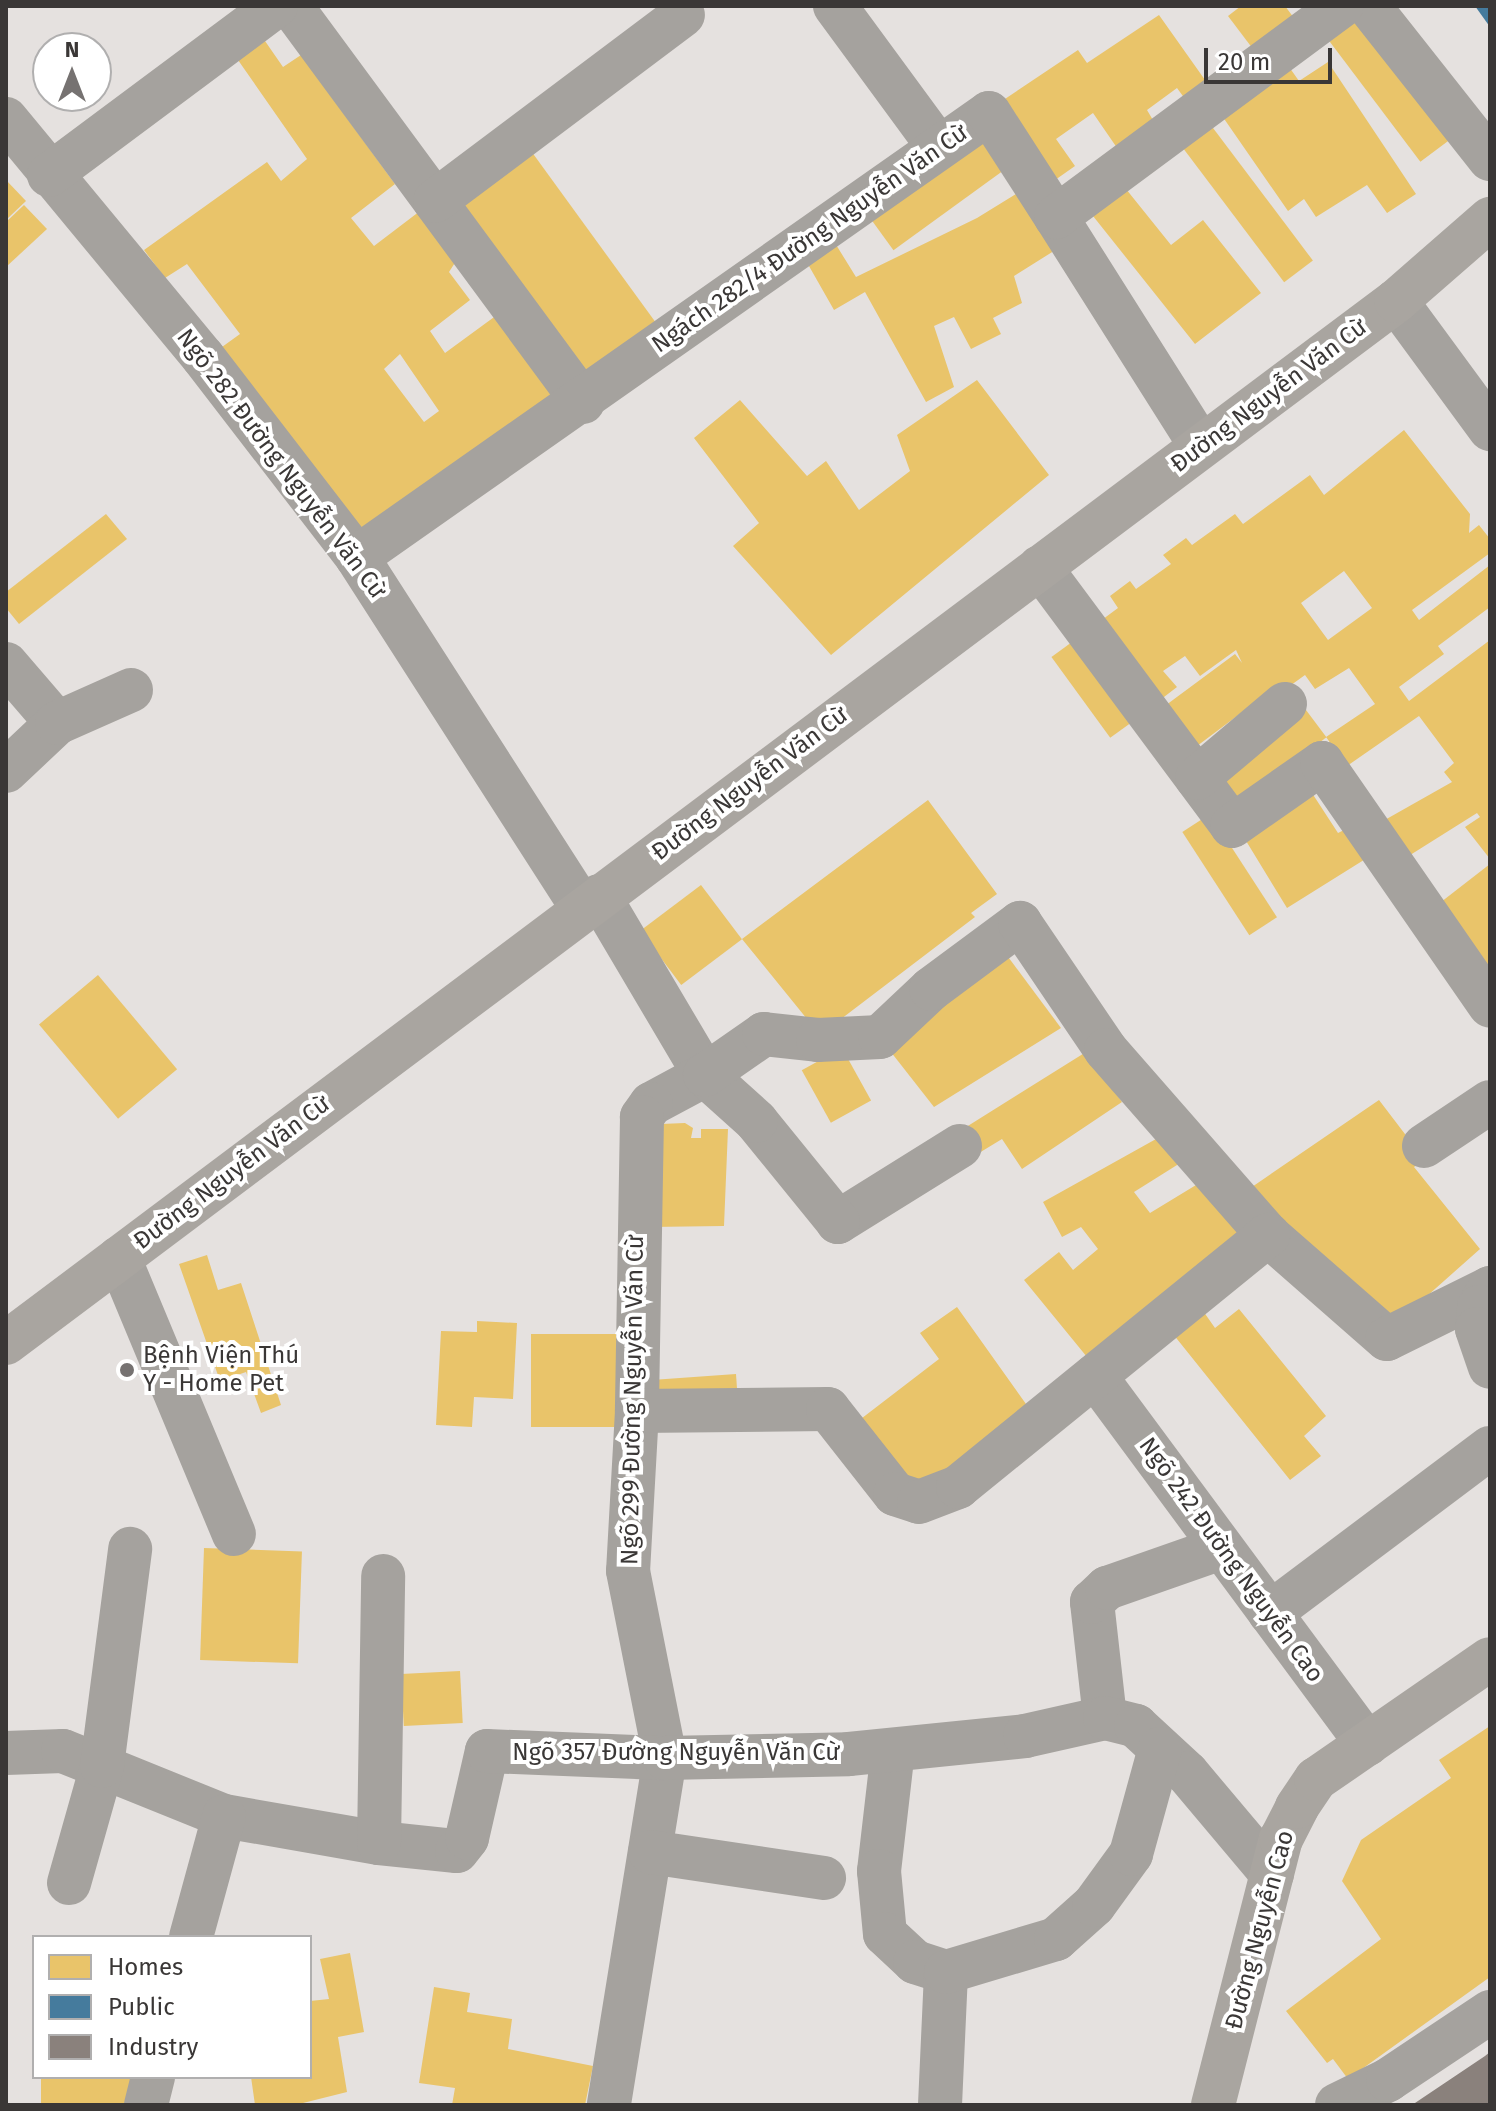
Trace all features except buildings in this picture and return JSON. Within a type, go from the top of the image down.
[{"type":"main road","name":"Đường Nguyễn Văn Cừ","points":[[6,1343],[1396,301],[1490,219]]},
{"type":"main road","name":"Đường Nguyễn Cao","points":[[1213,2105],[1281,1839],[1316,1779],[1490,1659]]},
{"type":"street","points":[[49,175],[276,6]]},
{"type":"street","points":[[291,6],[583,402]]},
{"type":"street","points":[[835,6],[938,146]]},
{"type":"street","points":[[1201,446],[1056,217],[1341,6]]},
{"type":"street","points":[[1369,6],[1490,159]]},
{"type":"street","points":[[435,201],[683,15]]},
{"type":"street","name":"Ngách 282/4 Đường Nguyễn Văn Cừ","points":[[357,557],[583,402],[938,146],[989,113],[1056,217]]},
{"type":"street","name":"Ngõ 282 Đường Nguyễn Văn Cừ","points":[[6,119],[49,175],[203,357],[357,557],[591,902]]},
{"type":"street","points":[[1396,301],[1490,429]]},
{"type":"street","points":[[1040,567],[1232,826],[1322,763],[1490,1006]]},
{"type":"street","points":[[6,664],[57,723]]},
{"type":"street","points":[[6,771],[57,723],[131,690]]},
{"type":"street","points":[[1197,778],[1285,704]]},
{"type":"street","points":[[591,902],[705,1075],[756,1121],[838,1222],[960,1146]]},
{"type":"street","points":[[705,1075],[764,1034],[818,1040],[880,1037],[931,989],[1020,923],[1106,1050],[1268,1235],[1387,1339],[1490,1288]]},
{"type":"street","name":"Ngõ 299 Đường Nguyễn Văn Cừ","points":[[609,2105],[665,1758],[628,1571],[637,1411],[642,1117],[651,1104],[705,1075]]},
{"type":"street","points":[[1424,1146],[1490,1102]]},
{"type":"street","points":[[637,1411],[828,1409],[895,1494],[919,1502],[958,1487],[1268,1235]]},
{"type":"street","points":[[119,1258],[234,1534]]},
{"type":"street","points":[[1490,1288],[1479,1307],[1477,1329],[1490,1367]]},
{"type":"street","name":"Ngõ 242 Đường Nguyễn Cao","points":[[1095,1376],[1367,1744]]},
{"type":"street","points":[[1270,1613],[1490,1448]]},
{"type":"street","points":[[1221,1548],[1107,1588],[1092,1602],[1105,1718],[1136,1726],[1272,1874]]},
{"type":"street","points":[[69,1883],[102,1766],[130,1549]]},
{"type":"street","points":[[379,1843],[383,1576]]},
{"type":"street","name":"Ngõ 357 Đường Nguyễn Văn Cừ","points":[[6,1753],[63,1751],[224,1816],[379,1843],[457,1851],[467,1838],[487,1751],[665,1758],[893,1750],[1025,1736],[1105,1718]]},
{"type":"street","points":[[893,1750],[879,1871],[885,1934],[915,1962],[946,1972],[1056,1939],[1094,1905],[1131,1854],[1160,1749]]},
{"type":"street","points":[[192,1935],[224,1816]]},
{"type":"street","points":[[650,1852],[824,1878]]},
{"type":"street","points":[[940,2105],[946,1972]]},
{"type":"street","points":[[1337,2105],[1388,2080],[1490,2012]]},
{"type":"street","points":[[146,2105],[152,2079]]},
{"type":"place","name":"Bệnh Viện Thú Y - Home Pet","points":[[127,1370]]}]
